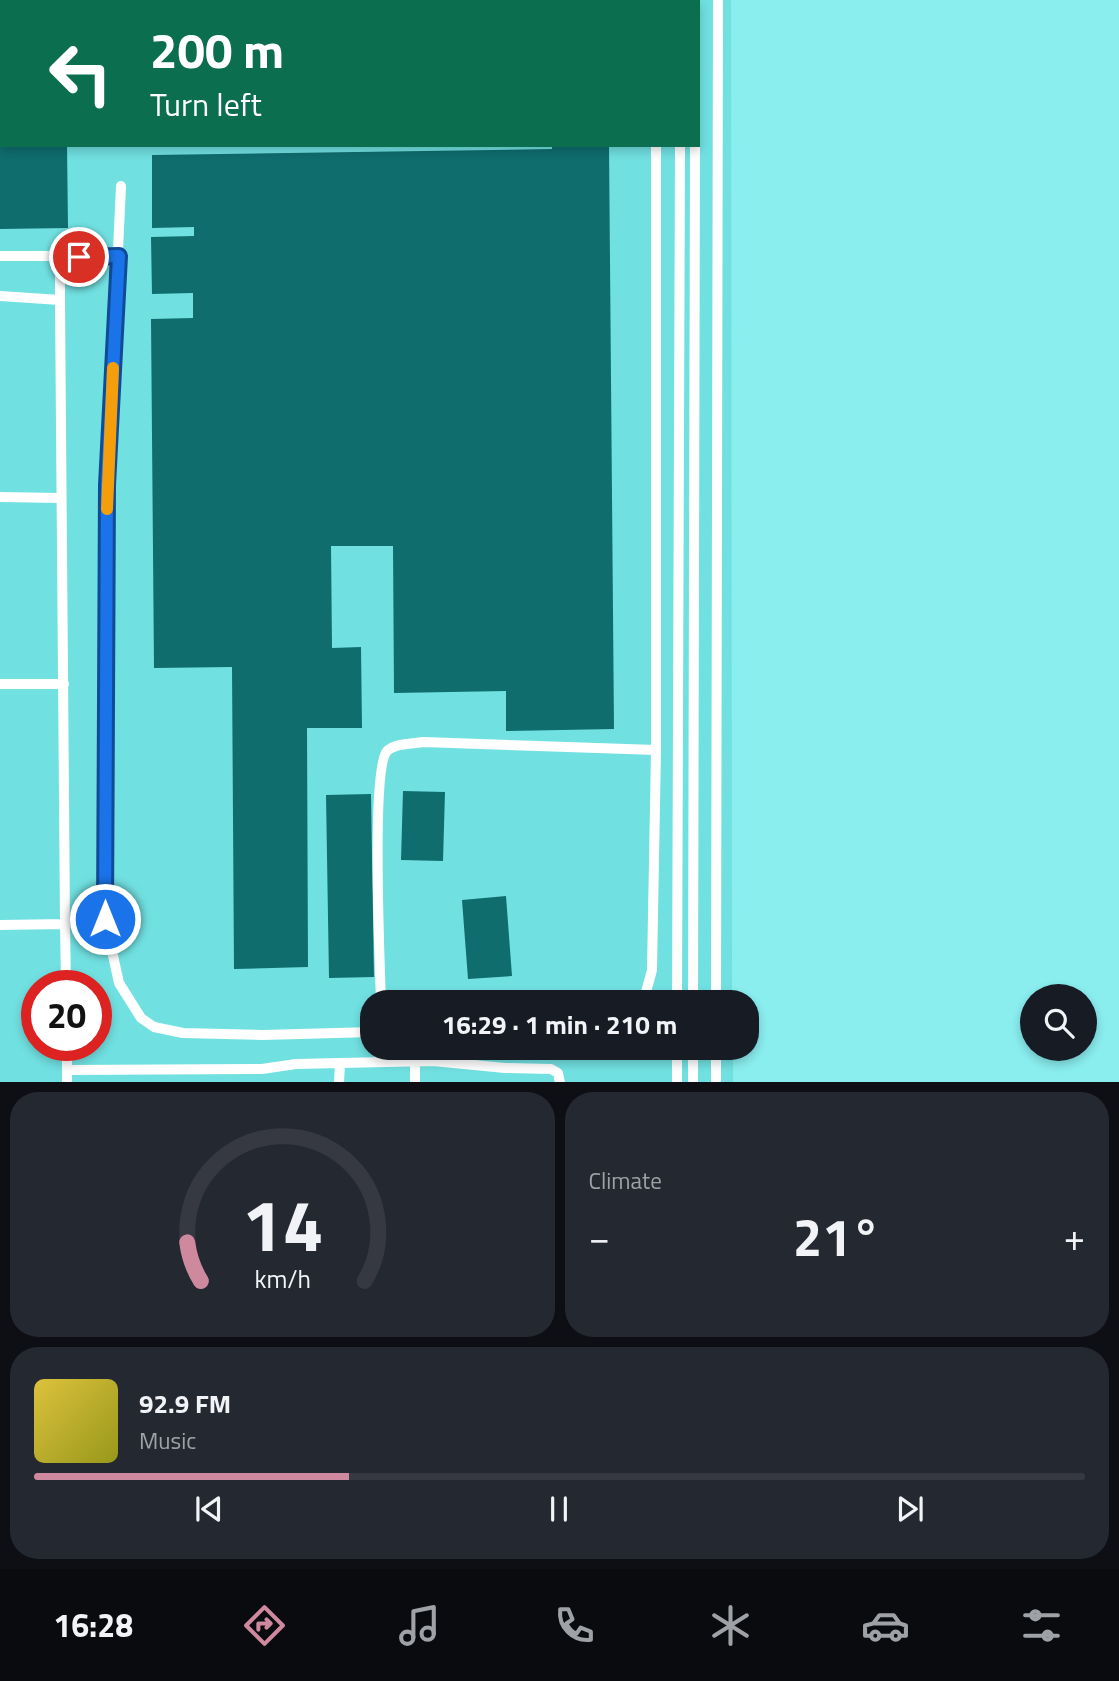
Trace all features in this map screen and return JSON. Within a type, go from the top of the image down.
[{"type":"lane","points":[[716,990],[718,0]]},
{"type":"lane","points":[[647,990],[652,970],[656,750],[656,147]]},
{"type":"lane","points":[[677,990],[680,147]]},
{"type":"lane","points":[[693,990],[695,147]]},
{"type":"lane","points":[[121,186],[107,485],[105,906],[105,919],[118,983],[141,1018],[154,1027],[183,1033],[360,1032]]},
{"type":"lane","points":[[0,256],[119,256]]},
{"type":"lane","points":[[60,258],[66,970]]},
{"type":"lane","points":[[0,296],[60,300]]},
{"type":"lane","points":[[0,498],[60,498]]},
{"type":"lane","points":[[0,684],[64,684]]},
{"type":"lane","points":[[381,990],[377,835],[381,767],[386,752],[396,746],[423,742],[656,750]]},
{"type":"lane","points":[[0,925],[65,924]]},
{"type":"lane","points":[[677,1060],[677,1082]]},
{"type":"lane","points":[[693,1060],[693,1082]]},
{"type":"lane","points":[[716,1060],[716,1082]]},
{"type":"lane","points":[[67,1082],[68,1061]]},
{"type":"lane","points":[[415,1062],[415,1082]]},
{"type":"lane","points":[[68,1070],[262,1069],[296,1064],[433,1062],[551,1069],[558,1073],[560,1082]]},
{"type":"lane","points":[[340,1063],[340,1082]]},
{"type":"lane","points":[[505,1068],[505,1082]]},
{"type":"lane","points":[[236,1069],[236,1082]]},
{"type":"lane","points":[[164,1070],[164,1082]]},
{"type":"shaded area","points":[[700,0],[731,0],[732,990],[360,990],[360,1060],[733,1060],[733,1082],[0,1082],[0,147],[700,147]]},
{"type":"building","points":[[0,147],[67,147],[68,228],[0,229]]},
{"type":"building","points":[[609,147],[614,729],[506,731],[506,691],[394,693],[393,546],[331,546],[332,648],[361,647],[362,728],[307,728],[308,967],[234,969],[232,667],[154,668],[151,319],[193,318],[193,293],[152,294],[151,237],[194,236],[194,227],[152,228],[152,155]]},
{"type":"building","points":[[403,791],[445,792],[443,861],[401,860]]},
{"type":"building","points":[[371,794],[374,977],[329,978],[326,795]]},
{"type":"building","points":[[506,896],[512,976],[468,979],[462,900]]},
{"type":"slow traffic","points":[[107,509],[113,368]]},
{"type":"route","points":[[79,257],[119,256],[107,485],[105,919]]}]
